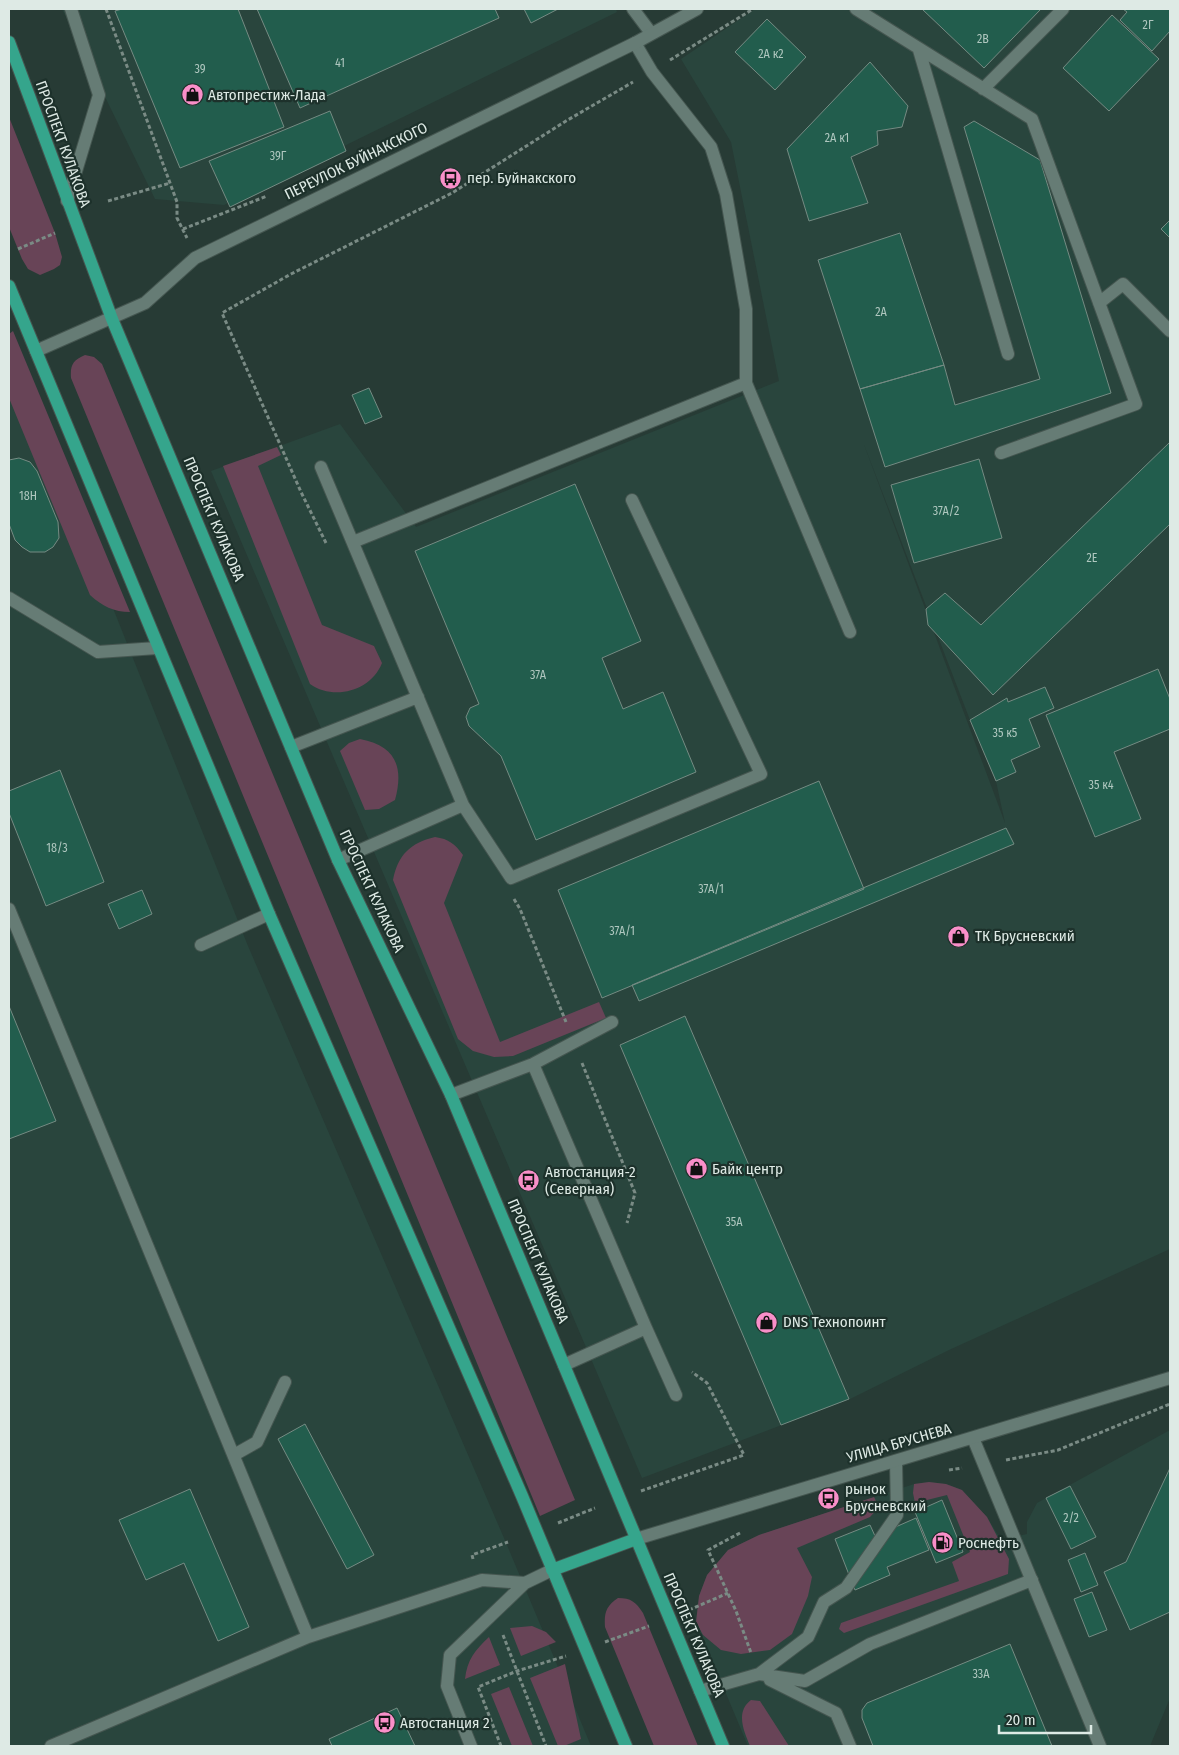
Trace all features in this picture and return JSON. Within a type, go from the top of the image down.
[{"type":"main road","name":"ПРОСПЕКТ КУЛАКОВА","points":[[9,42],[112,319],[338,860],[451,1095],[723,1746]]},
{"type":"main road","points":[[9,286],[12,302],[36,351],[157,648],[269,914],[626,1746]]},
{"type":"main road","points":[[552,1570],[636,1539]]},
{"type":"street","points":[[67,201],[99,95],[71,9]]},
{"type":"street","points":[[633,9],[652,33]]},
{"type":"street","points":[[856,9],[1032,119],[1136,404],[1001,454]]},
{"type":"street","points":[[983,88],[1063,9]]},
{"type":"street","name":"ПЕРЕУЛОК БУЙНАКСКОГО","points":[[36,351],[145,303],[195,258],[635,43],[690,10]]},
{"type":"street","points":[[635,43],[652,72],[711,147],[726,194],[746,310],[746,383],[850,632]]},
{"type":"street","points":[[919,50],[1008,354]]},
{"type":"street","points":[[1099,303],[1123,284],[1170,331]]},
{"type":"street","points":[[353,542],[746,383]]},
{"type":"street","points":[[321,467],[463,805],[511,878],[761,774],[632,500]]},
{"type":"street","points":[[9,598],[98,652],[157,648]]},
{"type":"street","points":[[291,747],[418,697]]},
{"type":"street","points":[[338,860],[463,805]]},
{"type":"street","points":[[9,909],[308,1637]]},
{"type":"street","points":[[201,945],[269,914]]},
{"type":"street","points":[[451,1095],[532,1064],[612,1022]]},
{"type":"street","points":[[532,1064],[676,1395]]},
{"type":"street","points":[[564,1365],[646,1328]]},
{"type":"street","name":"УЛИЦА БРУСНЕВА","points":[[636,1539],[1170,1378]]},
{"type":"street","points":[[234,1455],[258,1442],[285,1382]]},
{"type":"street","points":[[973,1438],[1100,1746]]},
{"type":"street","points":[[700,1691],[759,1674],[808,1637],[824,1602],[846,1588],[897,1515],[896,1461]]},
{"type":"street","points":[[471,1746],[447,1686],[450,1655],[525,1583],[552,1570]]},
{"type":"street","points":[[50,1746],[308,1637],[482,1580],[525,1583]]},
{"type":"street","points":[[759,1674],[805,1681],[870,1644],[1032,1580]]},
{"type":"street","points":[[759,1674],[836,1713],[850,1746]]},
{"type":"path","points":[[106,9],[177,202],[177,218],[195,258]]},
{"type":"path","points":[[331,552],[301,492],[222,313],[291,274],[452,192],[566,120],[652,72],[753,9]]},
{"type":"path","points":[[108,200],[170,183]]},
{"type":"path","points":[[18,249],[55,233]]},
{"type":"path","points":[[511,895],[520,909],[635,1193],[625,1229]]},
{"type":"path","points":[[639,1492],[744,1456],[708,1383],[687,1368]]},
{"type":"path","points":[[947,1471],[1058,1450],[1170,1404]]},
{"type":"path","points":[[557,1523],[595,1508]]},
{"type":"path","points":[[743,1532],[708,1550],[736,1611],[759,1674]]},
{"type":"path","points":[[482,1580],[472,1555],[508,1542]]},
{"type":"path","points":[[494,1612],[546,1746]]},
{"type":"path","points":[[478,1687],[501,1746]]},
{"type":"shaded area","points":[[62,9],[616,9],[617,12],[224,205],[155,199]]},
{"type":"shaded area","points":[[755,9],[1170,9],[1170,1249],[949,1350],[850,1399],[642,1478],[211,471],[340,424],[416,527],[779,381],[731,142],[681,59]],"holes":[[[863,442],[970,720],[996,781],[1005,823]]]},
{"type":"shaded area","points":[[9,117],[55,233],[62,257],[60,265],[40,275],[28,269],[9,227]]},
{"type":"shaded area","points":[[13,331],[130,612],[108,608],[90,595],[9,398],[9,334]]},
{"type":"shaded area","points":[[9,348],[248,946],[507,1545],[591,1746],[9,1746]]},
{"type":"shaded area","points":[[85,355],[94,357],[102,364],[575,1500],[540,1516],[71,378],[73,364]]},
{"type":"shaded area","points":[[277,447],[281,455],[258,466],[322,625],[374,646],[382,663],[377,673],[369,680],[351,690],[330,692],[310,684],[223,466]]},
{"type":"shaded area","points":[[360,739],[382,747],[394,760],[397,768],[398,788],[395,800],[379,809],[365,810],[340,751],[349,743]]},
{"type":"shaded area","points":[[435,837],[451,843],[463,855],[444,903],[500,1042],[599,1002],[606,1018],[513,1056],[494,1057],[473,1051],[458,1039],[393,880],[398,864],[406,851],[419,843]]},
{"type":"shaded area","points":[[1170,1430],[1170,1698],[1150,1746],[748,1746],[696,1622],[699,1596],[707,1575],[728,1550],[759,1535],[914,1484],[929,1482],[946,1484],[962,1490],[987,1517],[1001,1540],[1027,1534],[1027,1522],[1037,1503]]},
{"type":"shaded area","points":[[929,1482],[946,1484],[962,1490],[987,1517],[1009,1559],[1008,1574],[844,1633],[839,1629],[841,1623],[959,1581],[952,1562],[970,1552],[947,1495],[915,1503],[914,1484]]},
{"type":"shaded area","points":[[874,1497],[879,1507],[870,1517],[797,1548],[812,1577],[808,1596],[792,1634],[770,1650],[741,1654],[721,1650],[703,1635],[696,1622],[699,1596],[707,1575],[728,1550],[759,1535]]},
{"type":"shaded area","points":[[618,1598],[633,1601],[643,1613],[698,1746],[654,1746],[605,1627],[607,1610]]},
{"type":"shaded area","points":[[532,1626],[546,1632],[556,1642],[521,1656],[510,1628]]},
{"type":"shaded area","points":[[489,1637],[500,1665],[465,1679],[472,1656]]},
{"type":"shaded area","points":[[565,1664],[581,1739],[564,1746],[558,1746],[530,1678]]},
{"type":"shaded area","points":[[509,1687],[533,1746],[512,1746],[491,1694]]},
{"type":"shaded area","points":[[751,1700],[760,1701],[789,1746],[750,1746],[743,1728],[742,1716],[743,1710]]},
{"type":"building","points":[[122,9],[238,9],[284,127],[180,168],[115,11]]},
{"type":"building","points":[[257,9],[495,9],[499,18],[300,108]]},
{"type":"building","points":[[524,9],[558,9],[531,23]]},
{"type":"building","points":[[922,9],[1041,9],[984,68]]},
{"type":"building","points":[[1123,9],[1170,9],[1170,31],[1152,51],[1120,20],[1127,12]]},
{"type":"building","points":[[1112,15],[1159,59],[1109,111],[1063,68]]},
{"type":"building","points":[[767,19],[806,57],[775,90],[735,52]]},
{"type":"building","points":[[870,62],[908,106],[902,127],[877,131],[878,145],[851,157],[868,203],[809,221],[787,149]]},
{"type":"building","points":[[330,111],[346,151],[230,207],[209,161]]},
{"type":"building","points":[[974,121],[1040,160],[1111,393],[885,467],[860,389],[944,365],[955,405],[1040,379],[964,127]]},
{"type":"building","points":[[1170,220],[1170,238],[1161,229]]},
{"type":"building","points":[[900,233],[944,365],[860,389],[818,260]]},
{"type":"building","points":[[369,388],[382,417],[365,424],[352,395]]},
{"type":"building","points":[[1170,442],[1170,524],[993,695],[928,625],[926,609],[945,593],[981,625]]},
{"type":"building","points":[[19,458],[30,462],[37,471],[58,522],[59,538],[53,547],[45,552],[30,552],[22,547],[15,540],[9,524],[9,460]]},
{"type":"building","points":[[979,459],[1002,538],[914,563],[891,485]]},
{"type":"building","points":[[575,484],[641,641],[602,658],[623,709],[663,692],[696,772],[536,840],[501,756],[469,726],[466,717],[470,708],[479,704],[415,551]]},
{"type":"building","points":[[1158,669],[1170,699],[1170,729],[1114,752],[1141,819],[1095,837],[1046,715]]},
{"type":"building","points":[[1045,687],[1054,708],[1029,719],[1040,747],[1011,760],[1016,772],[996,781],[970,720],[1007,698],[1008,702]]},
{"type":"building","points":[[60,770],[104,882],[46,906],[9,813],[9,791]]},
{"type":"building","points":[[819,781],[864,889],[602,998],[558,890]]},
{"type":"building","points":[[1006,828],[1014,844],[639,1001],[632,985]]},
{"type":"building","points":[[142,890],[152,914],[119,929],[108,904]]},
{"type":"building","points":[[9,1006],[56,1121],[9,1139]]},
{"type":"building","points":[[685,1016],[849,1399],[781,1425],[620,1045]]},
{"type":"building","points":[[305,1424],[374,1555],[347,1569],[278,1439]]},
{"type":"building","points":[[1170,1468],[1170,1612],[1130,1630],[1104,1572],[1126,1562]]},
{"type":"building","points":[[1070,1486],[1096,1537],[1071,1549],[1046,1498]]},
{"type":"building","points":[[190,1489],[249,1627],[218,1641],[184,1563],[146,1580],[119,1520]]},
{"type":"building","points":[[942,1500],[963,1552],[936,1563],[915,1512]]},
{"type":"building","points":[[916,1518],[929,1550],[887,1567],[890,1575],[855,1590],[835,1539],[870,1525],[875,1536]]},
{"type":"building","points":[[1085,1553],[1098,1585],[1081,1592],[1068,1560]]},
{"type":"building","points":[[1092,1592],[1107,1630],[1089,1637],[1074,1599]]},
{"type":"building","points":[[1010,1644],[1052,1746],[873,1746],[862,1718],[862,1710],[867,1703]]},
{"type":"building","name":"Автостанция 2","points":[[397,1708],[415,1746],[332,1746],[329,1739]]},
{"type":"place","name":"Автопрестиж-Лада","points":[[192,95]]},
{"type":"place","name":"пер. Буйнакского","points":[[451,178]]},
{"type":"place","name":"ТК Брусневский","points":[[959,936]]},
{"type":"place","name":"Байк центр","points":[[696,1169]]},
{"type":"place","name":"Автостанция-2 (Северная)","points":[[529,1181]]},
{"type":"place","name":"DNS Технопоинт","points":[[767,1322]]},
{"type":"place","name":"рынок Брусневский","points":[[829,1498]]},
{"type":"place","name":"Роснефть","points":[[942,1543]]},
{"type":"place","name":"Автостанция 2","points":[[384,1723]]}]
